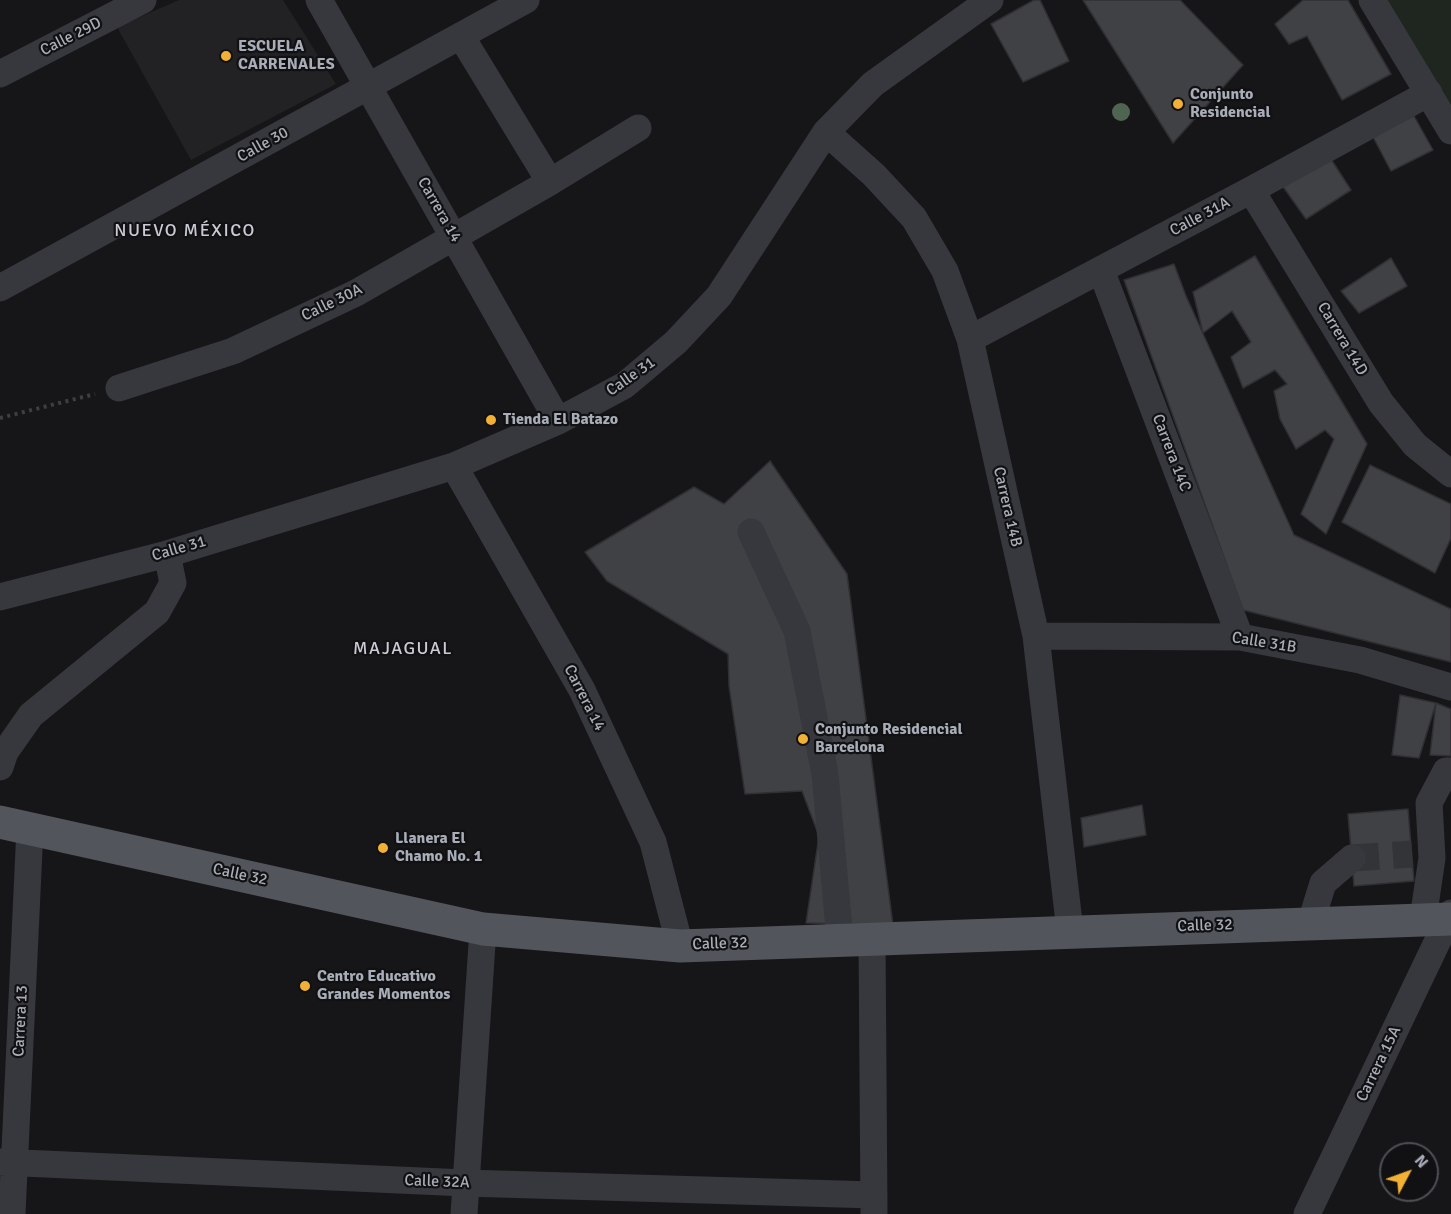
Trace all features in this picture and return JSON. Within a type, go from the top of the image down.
[{"type":"main road","name":"Calle 32","points":[[15,825],[483,929],[680,946],[1443,918]]},
{"type":"street","name":"Calle 29D","points":[[0,74],[143,0]]},
{"type":"street","name":"Carrera 14","points":[[319,0],[558,421]]},
{"type":"street","name":"Calle 30","points":[[0,288],[525,0]]},
{"type":"street","name":"Calle 31","points":[[0,597],[167,554],[454,466],[558,421],[624,385],[676,342],[719,296],[826,132],[873,84],[990,0]]},
{"type":"street","points":[[1372,0],[1451,131]]},
{"type":"street","points":[[461,36],[550,182]]},
{"type":"street","name":"Calle 31A","points":[[970,339],[1429,93]]},
{"type":"street","name":"Calle 30A","points":[[119,388],[233,351],[356,293],[550,182],[638,128]]},
{"type":"street","name":"Carrera 14B","points":[[826,132],[874,175],[914,218],[945,271],[970,339],[1036,636],[1070,931]]},
{"type":"street","name":"Carrera 14D","points":[[1251,190],[1381,403],[1415,445],[1451,474]]},
{"type":"street","name":"Carrera 14C","points":[[1101,270],[1240,637]]},
{"type":"street","name":"Carrera 14","points":[[454,466],[587,701],[653,842],[680,946]]},
{"type":"street","points":[[751,532],[797,631],[856,939],[874,1205]]},
{"type":"street","points":[[0,767],[5,752],[31,715],[157,612],[173,583],[167,554]]},
{"type":"street","name":"Calle 31B","points":[[1036,636],[1240,637],[1360,660],[1451,687]]},
{"type":"street","name":"Carrera 15A","points":[[1308,1214],[1443,918],[1432,858],[1429,803],[1446,771],[1451,771]]},
{"type":"street","name":"Carrera 13","points":[[12,1214],[7,1162],[15,825]]},
{"type":"street","points":[[1311,922],[1323,883],[1352,858]]},
{"type":"street","points":[[464,1214],[483,929]]},
{"type":"street","name":"Calle 32A","points":[[7,1162],[874,1205]]},
{"type":"path","points":[[0,418],[119,388]]},
{"type":"shaded area","name":"ESCUELA CARRENALES","points":[[179,0],[283,0],[336,84],[191,160],[117,27]]},
{"type":"shaded area","points":[[1372,0],[1451,0],[1451,131]]},
{"type":"building","points":[[1034,0],[1040,0],[1069,61],[1023,82],[991,24]]},
{"type":"building","name":"Conjunto Residencial","points":[[1083,0],[1180,0],[1243,65],[1173,143]]},
{"type":"building","points":[[1303,0],[1348,0],[1391,74],[1342,100],[1307,36],[1289,44],[1275,24]]},
{"type":"building","points":[[1414,116],[1433,150],[1391,171],[1372,135]]},
{"type":"building","points":[[1327,153],[1351,190],[1306,219],[1279,181]]},
{"type":"building","points":[[1255,256],[1367,444],[1326,534],[1301,514],[1334,439],[1325,430],[1296,449],[1280,419],[1274,391],[1287,384],[1275,370],[1243,388],[1231,357],[1251,342],[1232,311],[1203,333],[1193,292]]},
{"type":"building","points":[[1391,258],[1407,286],[1359,313],[1341,291]]},
{"type":"building","points":[[1174,264],[1186,296],[1294,535],[1451,609],[1451,662],[1243,610],[1124,280]]},
{"type":"building","name":"Conjunto Residencial Barcelona","points":[[770,461],[847,574],[893,925],[806,923],[819,836],[802,791],[745,794],[729,686],[728,654],[607,581],[585,552],[694,487],[724,504]]},
{"type":"building","points":[[1370,465],[1451,504],[1451,538],[1435,573],[1342,522]]},
{"type":"building","points":[[1400,695],[1436,703],[1419,758],[1392,755]]},
{"type":"building","points":[[1436,703],[1451,709],[1451,756],[1430,755]]},
{"type":"building","points":[[1142,805],[1146,835],[1084,847],[1081,818]]},
{"type":"building","points":[[1408,809],[1414,881],[1354,886],[1348,814]]},
{"type":"tunnel","points":[[1352,858],[1412,854]]},
{"type":"place","name":"ESCUELA CARRENALES","points":[[226,56]]},
{"type":"place","name":"Conjunto Residencial","points":[[1178,104]]},
{"type":"place","name":"Tienda El Batazo","points":[[491,420]]},
{"type":"place","name":"Conjunto Residencial Barcelona","points":[[803,739]]},
{"type":"place","name":"Llanera El Chamo No. 1","points":[[383,848]]},
{"type":"place","name":"Centro Educativo Grandes Momentos","points":[[305,986]]},
{"type":"district","name":"NUEVO MÉXICO","points":[[185,231]]},
{"type":"district","name":"MAJAGUAL","points":[[403,649]]}]
